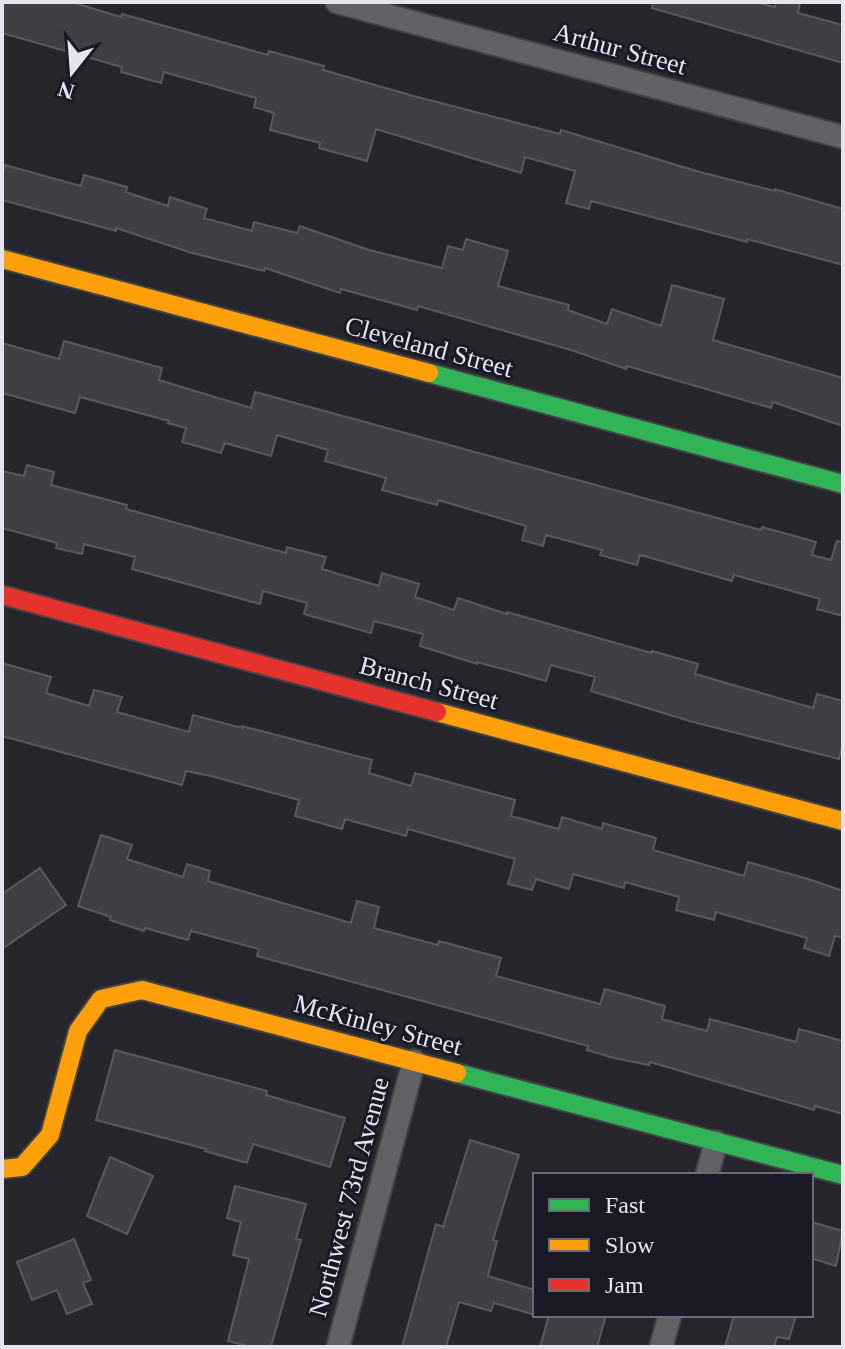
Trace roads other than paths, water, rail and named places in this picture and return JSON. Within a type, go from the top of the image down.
[{"type":"street","name":"Arthur Street","points":[[337,2],[843,137]]},
{"type":"street","name":"Cleveland Street","points":[[2,259],[843,484]]},
{"type":"street","name":"Branch Street","points":[[2,595],[843,821]]},
{"type":"street","name":"McKinley Street","points":[[2,1169],[22,1167],[50,1135],[78,1031],[101,999],[142,990],[843,1175]]},
{"type":"street","name":"Northwest 73rd Avenue","points":[[338,1347],[414,1061]]},
{"type":"street","points":[[708,1173],[716,1142]]},
{"type":"street","points":[[661,1347],[669,1317]]}]
